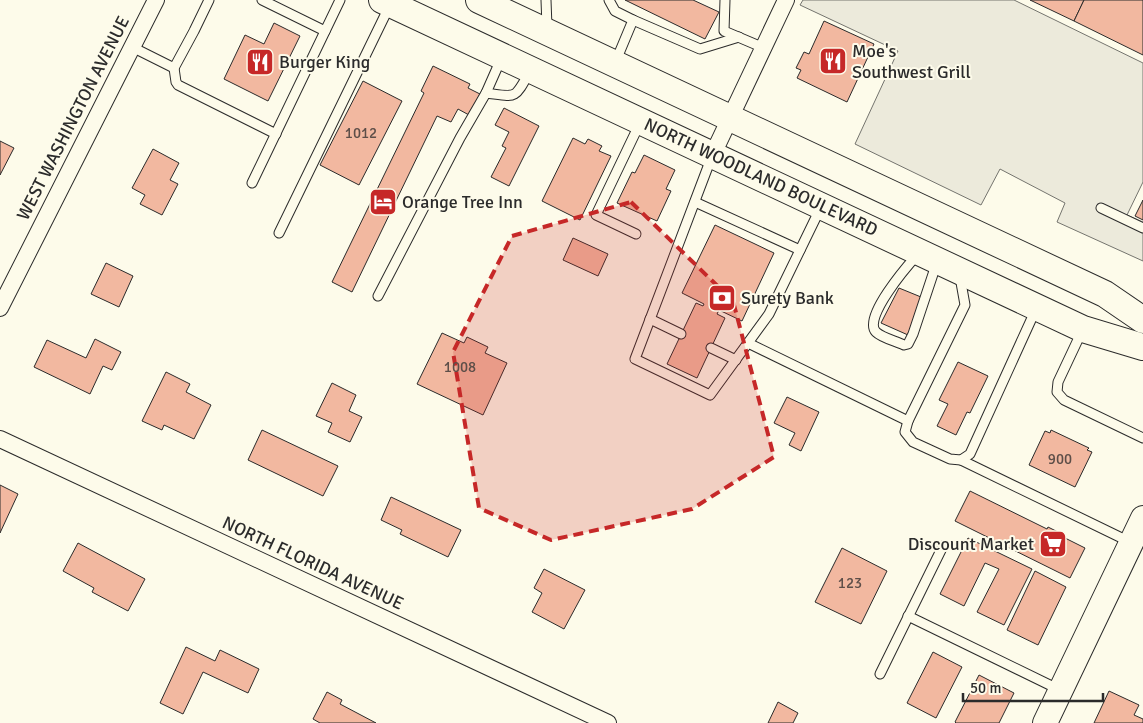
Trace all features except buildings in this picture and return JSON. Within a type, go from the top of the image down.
[{"type":"main road","points":[[480,0],[1105,294],[1143,320]]},
{"type":"main road","name":"NORTH WOODLAND BOULEVARD","points":[[386,2],[1037,307],[1084,328],[1143,346]]},
{"type":"main road","points":[[1045,723],[1143,518]]},
{"type":"street","name":"WEST WASHINGTON AVENUE","points":[[0,308],[156,0]]},
{"type":"street","points":[[713,154],[786,0]]},
{"type":"street","name":"NORTH FLORIDA AVENUE","points":[[0,439],[608,723]]},
{"type":"lane","points":[[209,0],[174,68],[176,82],[178,85],[276,134]]},
{"type":"lane","points":[[262,0],[325,31]]},
{"type":"lane","points":[[252,183],[340,0]]},
{"type":"lane","points":[[546,0],[547,32]]},
{"type":"lane","points":[[609,0],[615,11],[700,49],[739,37]]},
{"type":"lane","points":[[725,0],[724,31],[764,48]]},
{"type":"lane","points":[[279,233],[386,2]]},
{"type":"lane","points":[[615,63],[634,20]]},
{"type":"lane","points":[[132,47],[174,68]]},
{"type":"lane","points":[[378,296],[460,138],[486,94],[502,56]]},
{"type":"lane","points":[[486,94],[511,97],[516,95],[531,69]]},
{"type":"lane","points":[[636,234],[596,215],[641,121]]},
{"type":"lane","points":[[713,154],[635,359],[710,395],[769,314],[821,205]]},
{"type":"lane","points":[[695,202],[800,250]]},
{"type":"lane","points":[[1101,208],[1143,228]]},
{"type":"lane","points":[[939,260],[908,344],[876,333],[873,328],[874,319],[883,299],[903,271],[939,260]]},
{"type":"lane","points":[[939,260],[965,305],[908,422],[905,432],[913,442],[950,459],[962,460],[1131,543]]},
{"type":"lane","points":[[962,460],[970,454],[1037,307]]},
{"type":"lane","points":[[650,318],[681,334]]},
{"type":"lane","points":[[1084,328],[1058,382],[1057,392],[1064,400],[1143,438]]},
{"type":"lane","points":[[748,343],[908,422]]},
{"type":"lane","points":[[711,348],[736,360]]},
{"type":"lane","points":[[880,674],[942,546]]},
{"type":"lane","points":[[908,616],[1060,690]]},
{"type":"highlighted area","points":[[631,202],[733,301],[774,457],[692,509],[551,540],[479,508],[453,352],[512,236]]},
{"type":"shaded area","points":[[803,0],[1014,0],[1143,63],[1143,182],[1127,215],[1143,222],[1143,261],[1057,222],[1065,203],[1000,169],[981,205],[855,144],[898,51],[800,5]]},
{"type":"place","name":"Moe's Southwest Grill","points":[[833,61]]},
{"type":"place","name":"Burger King","points":[[260,62]]},
{"type":"place","name":"Orange Tree Inn","points":[[383,202]]},
{"type":"place","name":"Surety Bank","points":[[722,298]]},
{"type":"place","name":"Discount Market","points":[[1053,544]]}]
